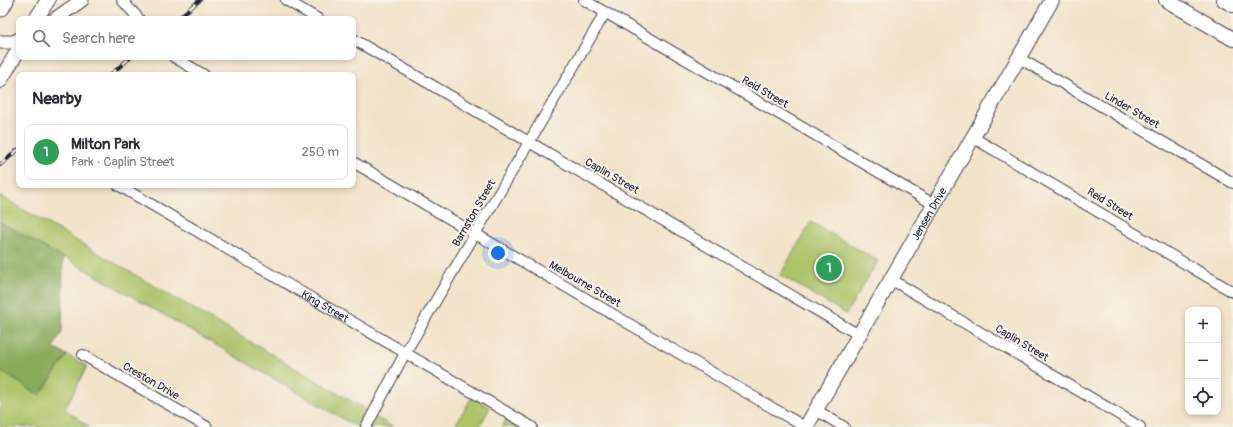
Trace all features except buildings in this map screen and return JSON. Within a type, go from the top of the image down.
[{"type":"highway","points":[[0,7],[4,0]]},
{"type":"main road","points":[[38,16],[48,0]]},
{"type":"main road","name":"Jensen Drive","points":[[806,427],[974,138],[1052,0]]},
{"type":"main road","points":[[1166,0],[1233,40]]},
{"type":"main road","points":[[1224,0],[1233,6]]},
{"type":"main road","points":[[0,81],[16,54]]},
{"type":"street","points":[[59,16],[82,0]]},
{"type":"street","points":[[122,0],[135,16]]},
{"type":"street","points":[[286,0],[313,16]]},
{"type":"street","name":"Reid Street","points":[[584,0],[935,204]]},
{"type":"street","name":"Barnston Street","points":[[366,427],[405,353],[605,13]]},
{"type":"street","points":[[0,42],[16,41]]},
{"type":"street","name":"Caplin Street","points":[[356,42],[859,335]]},
{"type":"street","name":"Linder Street","points":[[1019,58],[1233,183]]},
{"type":"street","points":[[179,60],[199,72]]},
{"type":"street","name":"Reid Street","points":[[974,138],[1233,292]]},
{"type":"street","name":"Melbourne Street","points":[[356,164],[806,427]]},
{"type":"street","name":"King Street","points":[[123,188],[532,427]]},
{"type":"street","name":"Caplin Street","points":[[892,280],[1140,427]]},
{"type":"street","name":"Creston Drive","points":[[83,355],[207,427]]},
{"type":"street","points":[[816,410],[844,427]]},
{"type":"green space","points":[[0,196],[367,410],[357,427],[64,257],[63,258],[0,222]]},
{"type":"green space","points":[[0,222],[63,258],[62,332],[53,348],[67,355],[40,395],[0,371]]},
{"type":"green space","points":[[811,222],[878,261],[846,314],[780,275]]},
{"type":"green space","points":[[67,355],[87,366],[65,409],[89,427],[0,427],[0,371],[40,395]]},
{"type":"green space","points":[[472,397],[490,408],[479,427],[454,427]]},
{"type":"green space","points":[[376,417],[393,427],[370,427]]},
{"type":"green space","points":[[507,418],[523,427],[502,427]]},
{"type":"railway","points":[[181,16],[200,0]]},
{"type":"railway","points":[[114,72],[128,60]]},
{"type":"railway","points":[[0,165],[16,152]]},
{"type":"place","name":"Milton Park","points":[[829,268]]}]
